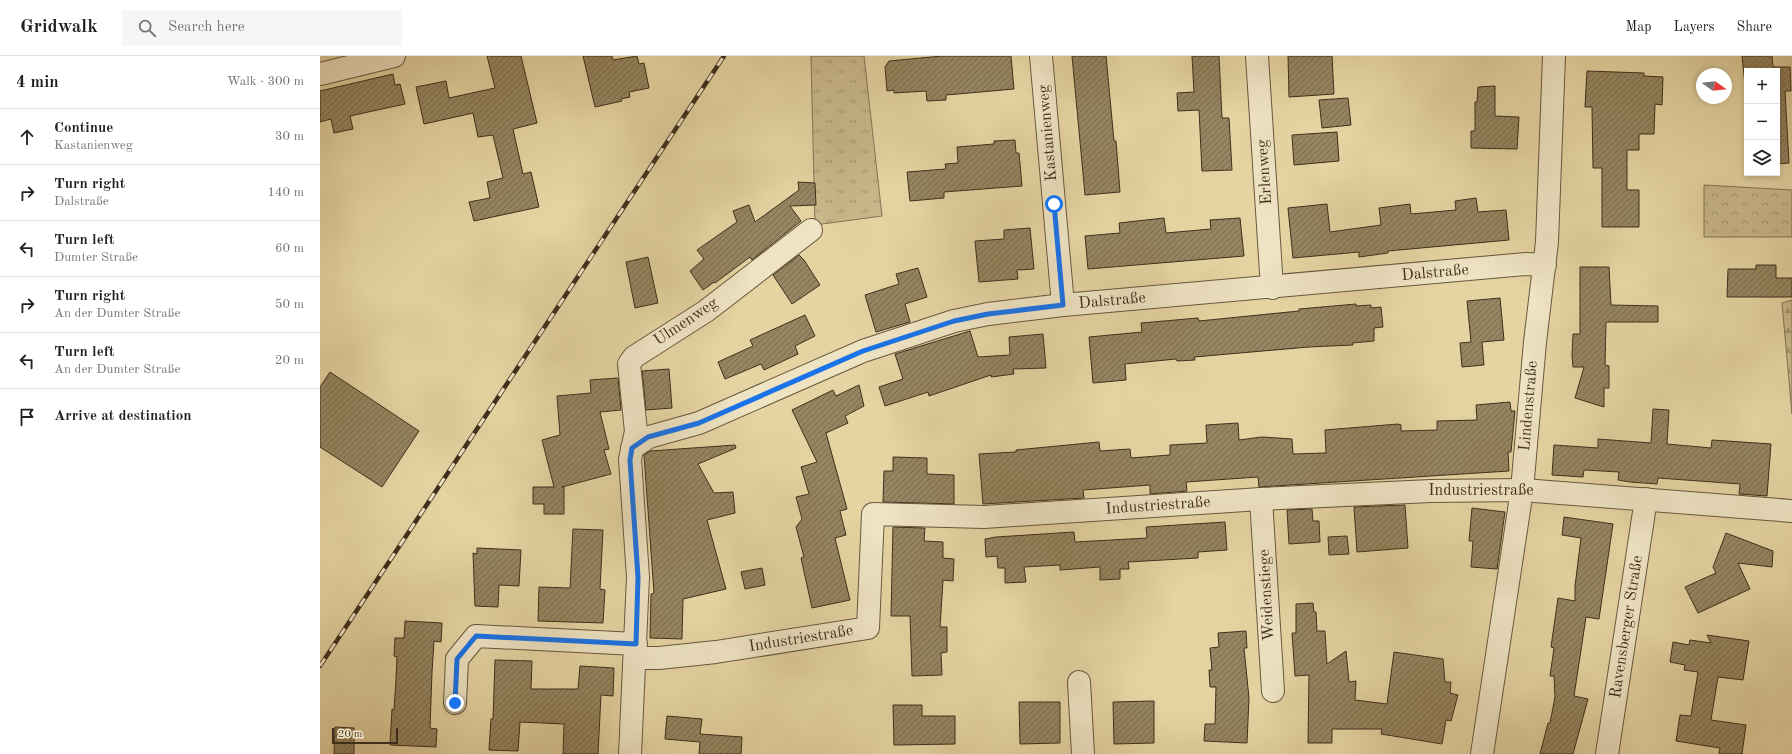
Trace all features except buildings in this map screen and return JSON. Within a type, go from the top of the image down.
[{"type":"street","points":[[320,74],[394,56]]},
{"type":"street","name":"Kastanienweg","points":[[1041,56],[1063,305]]},
{"type":"street","name":"Erlenweg","points":[[1257,56],[1272,288]]},
{"type":"street","name":"Lindenstraße","points":[[1482,754],[1522,490],[1535,342],[1548,242],[1554,56]]},
{"type":"street","name":"Ulmenweg","points":[[630,754],[638,577],[630,460],[636,431],[629,364],[634,357],[706,311],[811,230]]},
{"type":"street","name":"Dalstraße","points":[[632,448],[648,437],[699,423],[863,351],[954,321],[988,314],[1063,305],[1272,288],[1519,265],[1545,265]]},
{"type":"street","name":"Industriestraße","points":[[635,651],[659,658],[716,652],[868,628],[873,514],[984,517],[1261,499],[1431,491],[1522,490],[1792,511]]},
{"type":"street","name":"Weidenstiege","points":[[1261,499],[1273,691]]},
{"type":"street","name":"Ravensberger Straße","points":[[1607,754],[1646,499]]},
{"type":"street","points":[[455,703],[457,659],[476,636],[635,651]]},
{"type":"street","points":[[1079,682],[1083,754]]},
{"type":"green space","points":[[811,56],[864,56],[882,216],[815,225]]},
{"type":"green space","points":[[1704,185],[1792,190],[1792,237],[1704,237]]},
{"type":"green space","points":[[1792,300],[1792,414],[1782,303]]},
{"type":"railway","points":[[320,666],[724,56]]},
{"type":"route","points":[[455,703],[457,659],[476,636],[636,644],[638,577],[630,460],[632,448],[648,437],[699,423],[863,351],[954,321],[988,314],[1033,310],[1063,305],[1054,204]]}]
